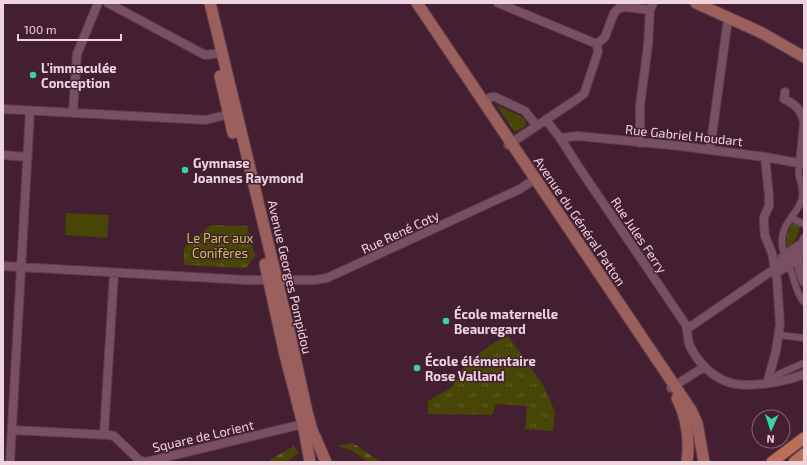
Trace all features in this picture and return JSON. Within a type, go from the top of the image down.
[{"type":"main road","name":"Avenue Georges Pompidou","points":[[203,3],[219,53]]},
{"type":"main road","name":"Avenue Georges Pompidou","points":[[210,3],[232,113],[272,281],[285,355],[306,424],[326,462]]},
{"type":"main road","name":"Avenue du Général Patton","points":[[414,3],[510,144]]},
{"type":"main road","name":"Avenue du Général Patton","points":[[417,3],[533,180],[673,387],[691,410],[697,423],[704,462]]},
{"type":"main road","points":[[696,3],[762,33],[802,57]]},
{"type":"main road","name":"Avenue Georges Pompidou","points":[[272,281],[284,326],[289,330],[306,424],[310,462]]},
{"type":"main road","name":"Avenue du Général Patton","points":[[673,387],[685,418],[688,434],[687,462]]},
{"type":"main road","points":[[772,462],[804,438]]},
{"type":"main road","points":[[794,462],[804,454]]},
{"type":"street","points":[[73,112],[77,54],[98,3]]},
{"type":"street","points":[[108,3],[205,55],[219,53]]},
{"type":"street","points":[[498,3],[597,44]]},
{"type":"street","points":[[597,44],[605,37],[614,13],[619,8],[652,7],[640,106],[640,143]]},
{"type":"street","points":[[710,150],[729,18]]},
{"type":"street","points":[[510,144],[584,94],[598,52],[597,44]]},
{"type":"street","points":[[785,92],[784,99],[796,104],[803,118],[802,164],[799,176],[803,190],[802,203],[783,230],[782,244],[797,292],[804,302]]},
{"type":"street","points":[[483,102],[495,96],[525,111],[537,126]]},
{"type":"street","points":[[3,109],[206,120],[232,113]]},
{"type":"street","points":[[10,462],[30,111]]},
{"type":"street","name":"Rue Jules Ferry","points":[[546,120],[560,138],[686,325],[687,338],[690,347],[704,367]]},
{"type":"street","name":"Rue Gabriel Houdart","points":[[560,138],[578,136],[710,150],[765,157],[802,164]]},
{"type":"street","points":[[3,156],[28,157]]},
{"type":"street","points":[[765,157],[769,206],[764,217],[764,226],[765,236],[771,249],[775,269],[779,297],[780,324],[776,351],[770,370],[768,383]]},
{"type":"street","name":"Rue René Coty","points":[[3,266],[272,281],[315,280],[327,278],[457,219],[520,189],[533,180]]},
{"type":"street","points":[[791,218],[804,224]]},
{"type":"street","points":[[775,269],[780,276],[787,262],[796,252],[800,252]]},
{"type":"street","points":[[687,329],[800,252]]},
{"type":"street","points":[[800,252],[801,276],[804,282]]},
{"type":"street","points":[[13,430],[104,434],[114,273]]},
{"type":"street","points":[[778,335],[804,338]]},
{"type":"street","points":[[768,383],[779,374],[804,363]]},
{"type":"street","points":[[673,387],[704,367],[711,373],[731,383],[741,384],[792,380],[804,374]]},
{"type":"street","name":"Square de Lorient","points":[[104,434],[114,436],[139,460],[146,462],[306,424]]},
{"type":"green space","points":[[497,105],[525,119],[526,125],[519,130],[514,131]]},
{"type":"green space","points":[[66,213],[109,215],[107,238],[65,235]]},
{"type":"green space","points":[[792,223],[800,226],[794,242],[786,249],[787,235]]},
{"type":"green space","name":"Le Parc aux Conifères","points":[[211,225],[247,226],[255,256],[246,268],[184,265],[184,248]]},
{"type":"green space","points":[[508,336],[543,385],[555,412],[553,431],[525,429],[527,406],[496,404],[492,415],[428,414],[428,401],[452,387],[468,361],[495,342]]},
{"type":"green space","points":[[353,443],[380,462],[368,462],[353,451],[338,446]]},
{"type":"green space","points":[[294,446],[299,453],[286,462],[269,462],[270,460]]},
{"type":"place","name":"L'immaculée Conception","points":[[33,75]]},
{"type":"place","name":"Gymnase Joannes Raymond","points":[[185,170]]},
{"type":"place","name":"École maternelle Beauregard","points":[[446,321]]},
{"type":"place","name":"École élémentaire Rose Valland","points":[[417,368]]}]
